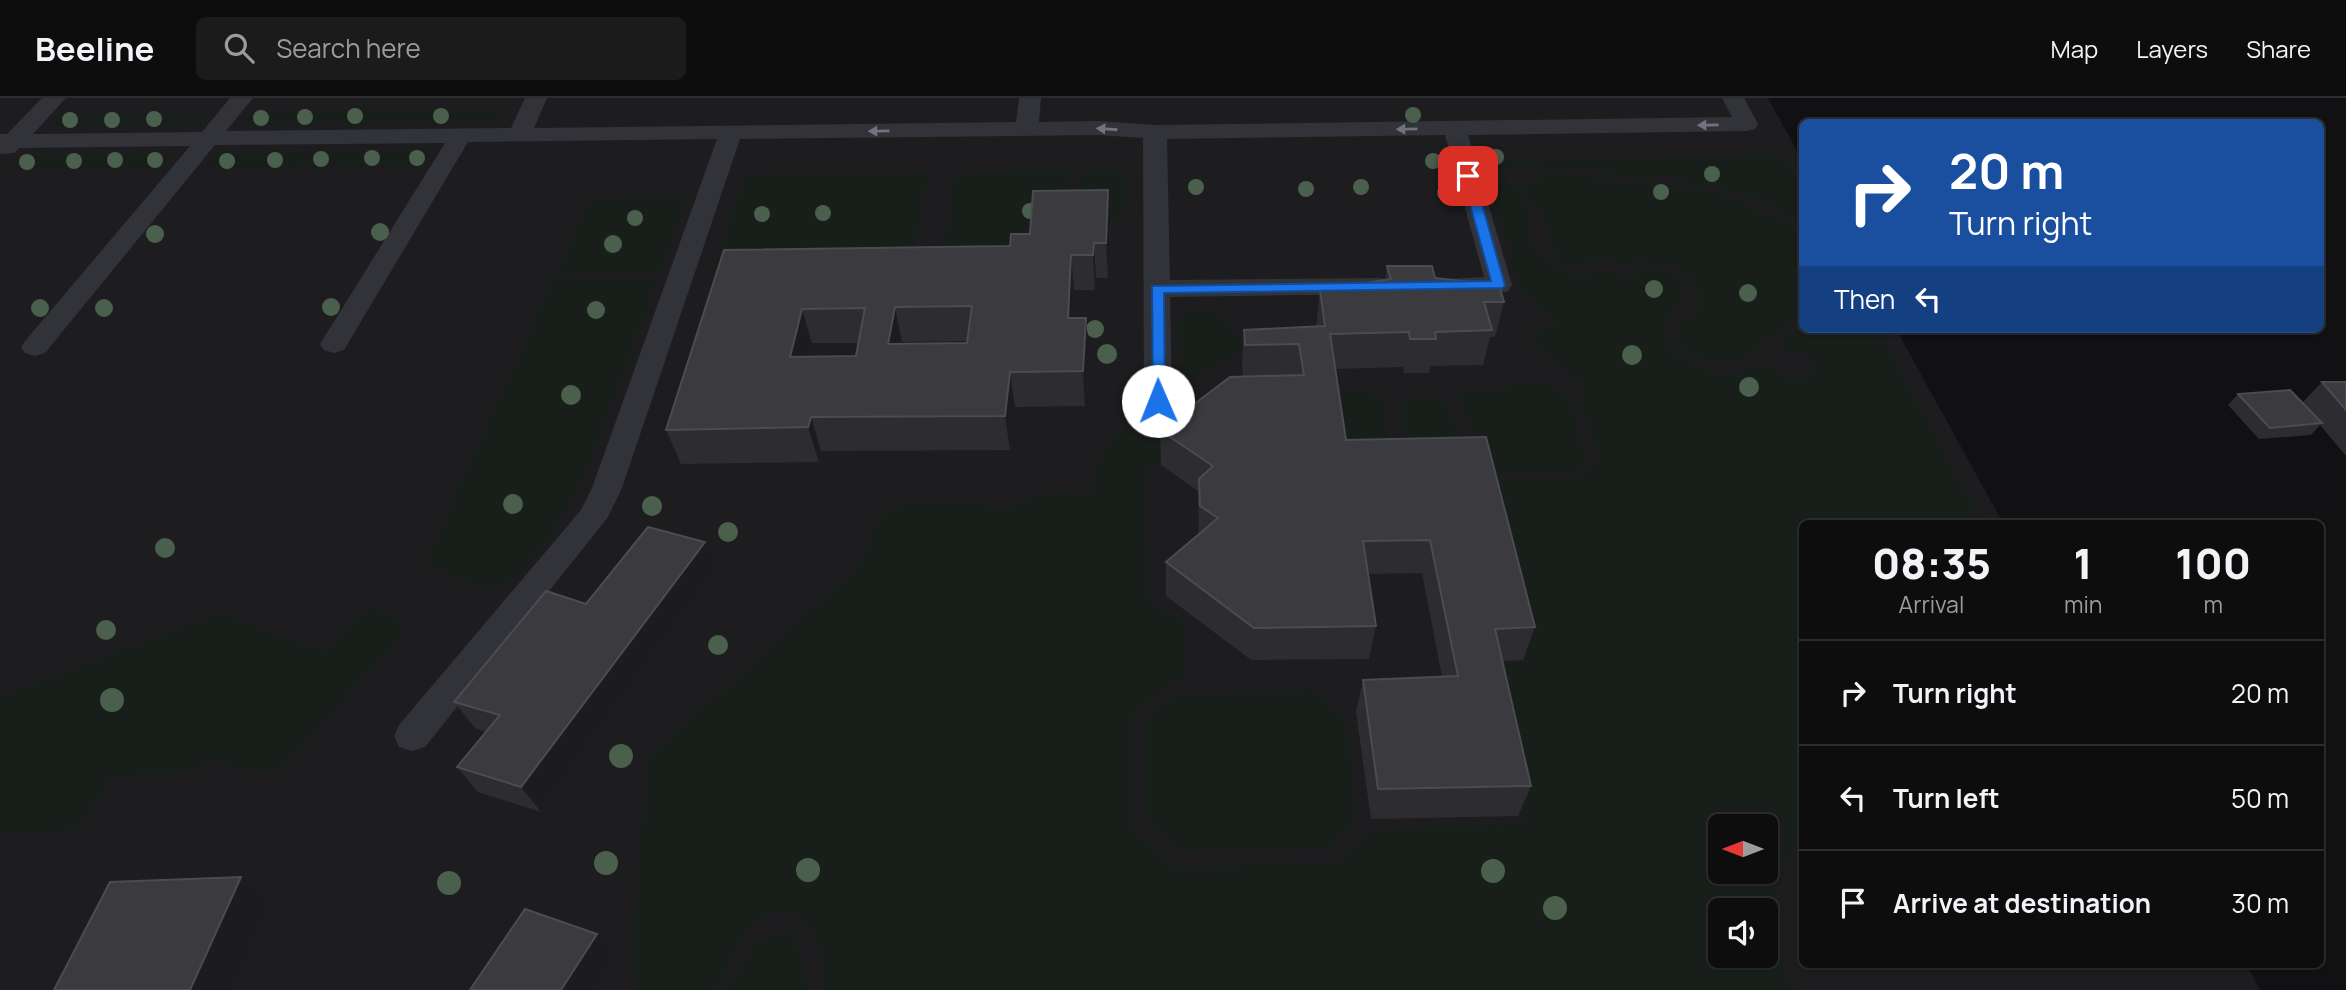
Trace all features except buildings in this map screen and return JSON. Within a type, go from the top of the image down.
[{"type":"lane","points":[[4,145],[55,98]]},
{"type":"lane","points":[[34,347],[242,98]]},
{"type":"lane","points":[[519,136],[536,98]]},
{"type":"lane","points":[[1027,129],[1030,98]]},
{"type":"lane","points":[[4,145],[208,139],[1098,128],[1155,132],[1747,124],[1733,98]]},
{"type":"lane","points":[[1432,286],[1499,285],[1455,128]]},
{"type":"lane","points":[[1155,132],[1158,401]]},
{"type":"lane","points":[[412,736],[593,517],[607,488],[731,133]]},
{"type":"lane","points":[[334,344],[460,137]]},
{"type":"lane","points":[[1157,289],[1406,286]]},
{"type":"shaded area","points":[[0,98],[1768,98],[1799,155],[1799,333],[1898,333],[2001,520],[1799,520],[1799,968],[2248,968],[2260,990],[0,990]]},
{"type":"shaded area","points":[[255,112],[503,112],[497,121],[489,123],[242,123]]},
{"type":"shaded area","points":[[67,113],[207,114],[192,125],[52,126],[60,116]]},
{"type":"shaded area","points":[[1481,146],[1495,148],[1505,158],[1784,155],[1799,184],[1799,225],[1763,201],[1717,187],[1685,182],[1669,175],[1652,179],[1528,165],[1514,165],[1497,171],[1487,166]]},
{"type":"shaded area","points":[[420,152],[429,156],[423,165],[207,168],[214,158],[225,154]]},
{"type":"shaded area","points":[[166,155],[168,158],[161,168],[7,169],[19,158],[26,156]]},
{"type":"shaded area","points":[[1070,170],[1066,221],[1026,221],[1022,267],[942,257],[955,173]]},
{"type":"shaded area","points":[[1080,170],[1125,170],[1125,220],[1077,220]]},
{"type":"shaded area","points":[[1539,171],[1706,190],[1738,197],[1747,206],[1778,216],[1799,237],[1799,312],[1764,344],[1739,360],[1725,363],[1690,354],[1680,344],[1676,335],[1676,321],[1692,318],[1697,312],[1697,288],[1689,276],[1679,270],[1646,261],[1618,264],[1608,259],[1584,262],[1577,268],[1563,263],[1555,253],[1541,216],[1522,187],[1539,179]]},
{"type":"shaded area","points":[[929,174],[913,259],[901,268],[712,272],[743,179],[749,175]]},
{"type":"shaded area","points":[[1501,180],[1517,192],[1535,226],[1528,231],[1531,247],[1553,266],[1575,274],[1606,272],[1634,275],[1640,268],[1675,276],[1683,287],[1684,294],[1666,321],[1664,332],[1668,344],[1688,363],[1733,372],[1747,370],[1758,364],[1771,365],[1779,377],[1805,380],[1815,366],[1804,353],[1784,351],[1781,340],[1799,329],[1799,333],[1880,333],[1981,520],[1799,520],[1799,841],[1773,898],[1708,898],[1708,968],[1778,968],[1778,945],[1793,990],[824,990],[820,955],[814,938],[796,914],[783,911],[768,915],[750,928],[715,990],[635,990],[634,936],[646,761],[854,570],[868,547],[875,519],[896,508],[920,501],[957,500],[1006,509],[1042,493],[1090,493],[1095,464],[1119,429],[1137,435],[1212,421],[1146,472],[1150,602],[1183,624],[1185,680],[1170,682],[1133,717],[1133,829],[1175,867],[1336,863],[1372,829],[1525,824],[1490,665],[1529,663],[1498,532],[1497,481],[1581,478],[1599,461],[1578,393],[1586,388],[1526,336],[1557,323],[1519,288],[1490,185]]},
{"type":"shaded area","points":[[689,195],[660,273],[556,274],[591,196]]},
{"type":"shaded area","points":[[658,278],[586,474],[547,540],[521,571],[492,591],[425,566],[553,280]]},
{"type":"shaded area","points":[[1195,308],[1220,313],[1250,347],[1205,374],[1180,375],[1179,316]]},
{"type":"shaded area","points":[[1543,382],[1569,397],[1586,459],[1572,473],[1493,475],[1478,438],[1455,395]]},
{"type":"shaded area","points":[[1334,389],[1389,397],[1387,469],[1348,469]]},
{"type":"shaded area","points":[[1442,397],[1463,438],[1401,463],[1402,398]]},
{"type":"shaded area","points":[[370,607],[396,618],[403,633],[276,775],[206,761],[194,772],[110,776],[80,830],[0,833],[0,697],[219,613],[324,652]]},
{"type":"shaded area","points":[[1311,689],[1346,720],[1358,816],[1330,848],[1183,852],[1145,821],[1145,721],[1177,693]]},
{"type":"shaded area","points":[[785,932],[799,950],[807,990],[726,990],[758,939]]},
{"type":"route","points":[[1158,401],[1157,289],[1499,285],[1468,176]]}]
